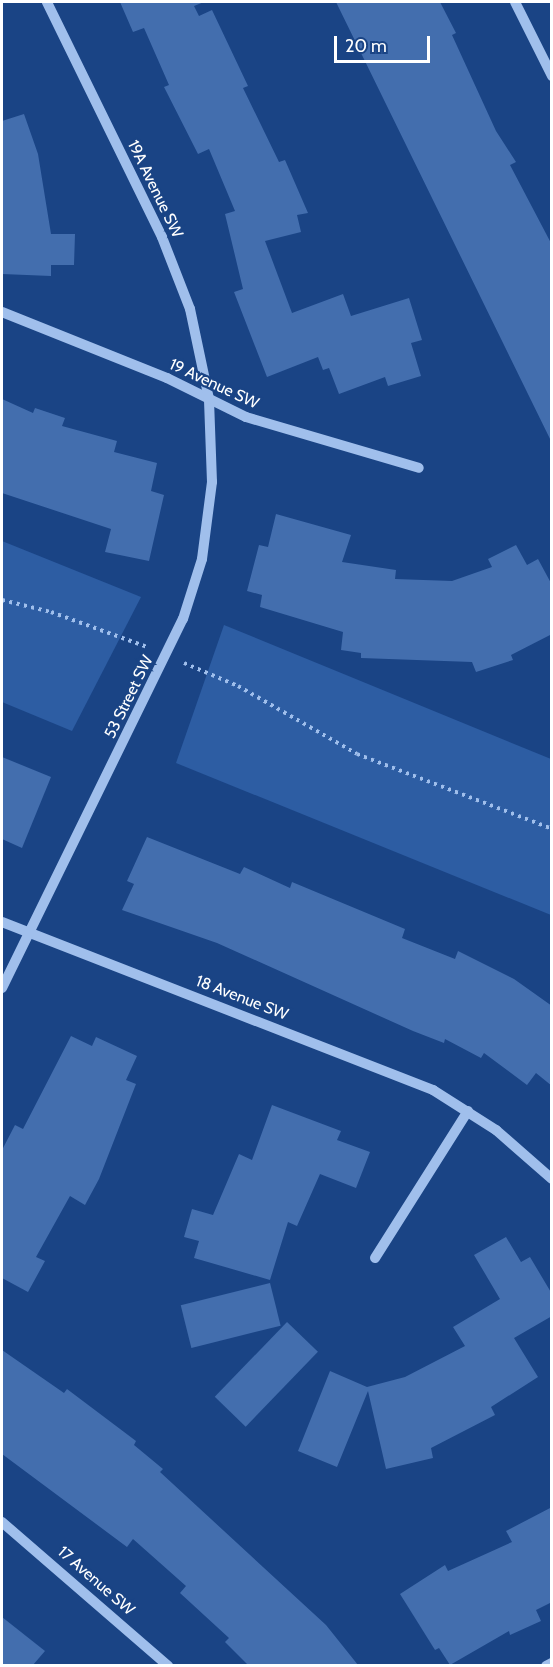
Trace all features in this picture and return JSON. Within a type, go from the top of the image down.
[{"type":"street","name":"19A Avenue SW","points":[[47,2],[177,273],[190,309],[209,399]]},
{"type":"street","points":[[516,2],[552,76]]},
{"type":"street","name":"19 Avenue SW","points":[[2,312],[209,399],[246,417],[419,468]]},
{"type":"street","name":"53 Street SW","points":[[2,988],[193,592],[212,482],[209,399]]},
{"type":"street","name":"18 Avenue SW","points":[[2,922],[392,1072],[468,1111],[552,1179]]},
{"type":"street","points":[[375,1258],[468,1111]]},
{"type":"street","name":"17 Avenue SW","points":[[2,1522],[168,1665]]},
{"type":"street","points":[[546,1665],[552,1663]]},
{"type":"path","points":[[2,600],[51,612],[140,644]]},
{"type":"path","points":[[189,666],[238,686],[357,754],[552,829]]},
{"type":"shaded area","points":[[2,541],[141,597],[72,731],[2,702]]},
{"type":"shaded area","points":[[224,625],[551,759],[551,915],[176,763]]},
{"type":"building","points":[[120,2],[204,2],[194,6],[199,16],[212,10],[248,86],[243,88],[279,162],[285,160],[308,213],[297,215],[301,232],[265,241],[292,313],[343,294],[351,316],[409,298],[422,340],[411,343],[421,376],[388,386],[385,377],[339,394],[329,368],[323,370],[318,357],[267,377],[234,292],[243,289],[225,214],[235,211],[209,149],[198,154],[164,87],[169,85],[144,28],[133,32]]},
{"type":"building","points":[[336,2],[440,2],[456,33],[452,35],[496,131],[516,162],[510,165],[552,245],[552,443]]},
{"type":"building","points":[[24,114],[38,154],[51,234],[75,234],[74,265],[51,265],[51,276],[2,274],[2,121]]},
{"type":"building","points":[[2,399],[33,413],[35,408],[65,418],[62,426],[117,441],[114,452],[157,463],[151,491],[164,495],[149,561],[105,552],[111,529],[2,493]]},
{"type":"building","points":[[276,514],[351,535],[342,562],[396,570],[395,579],[452,581],[492,567],[488,559],[516,545],[527,565],[538,559],[552,585],[552,634],[511,655],[513,660],[476,672],[472,662],[361,658],[361,653],[341,650],[343,632],[260,607],[262,595],[247,591],[259,545],[268,547]]},
{"type":"building","points":[[2,757],[51,777],[22,848],[2,839]]},
{"type":"building","points":[[147,837],[240,874],[244,867],[290,888],[292,882],[405,929],[402,938],[455,959],[458,951],[514,979],[552,1006],[552,1086],[536,1073],[527,1085],[484,1053],[481,1058],[445,1039],[444,1043],[413,1031],[217,943],[122,910],[134,884],[127,881]]},
{"type":"building","points":[[71,1036],[92,1046],[96,1037],[137,1056],[126,1080],[136,1084],[99,1179],[85,1205],[70,1196],[36,1257],[45,1261],[28,1292],[2,1278],[2,1150],[15,1125],[23,1129]]},
{"type":"building","points":[[272,1105],[341,1131],[337,1140],[370,1152],[356,1188],[320,1174],[297,1226],[288,1222],[270,1280],[194,1258],[199,1241],[184,1237],[192,1209],[213,1215],[239,1154],[252,1160]]},
{"type":"building","points":[[506,1237],[521,1262],[530,1257],[552,1294],[552,1316],[514,1338],[538,1377],[491,1407],[495,1415],[431,1448],[433,1458],[386,1469],[368,1391],[337,1467],[298,1451],[330,1371],[367,1387],[405,1377],[465,1346],[453,1327],[500,1299],[474,1255]]},
{"type":"building","points":[[270,1283],[281,1326],[191,1348],[181,1305]]},
{"type":"building","points":[[287,1322],[318,1352],[246,1427],[215,1397]]},
{"type":"building","points":[[2,1350],[64,1393],[67,1389],[136,1441],[134,1445],[163,1469],[160,1472],[326,1625],[358,1665],[248,1665],[225,1642],[229,1638],[180,1593],[186,1586],[133,1539],[127,1547],[2,1454]]},
{"type":"building","points":[[552,1507],[552,1602],[536,1610],[541,1621],[510,1635],[509,1631],[450,1665],[439,1648],[435,1650],[400,1594],[445,1565],[448,1571],[512,1542],[506,1531]]},
{"type":"building","points":[[2,1617],[45,1651],[33,1665],[2,1665]]}]
